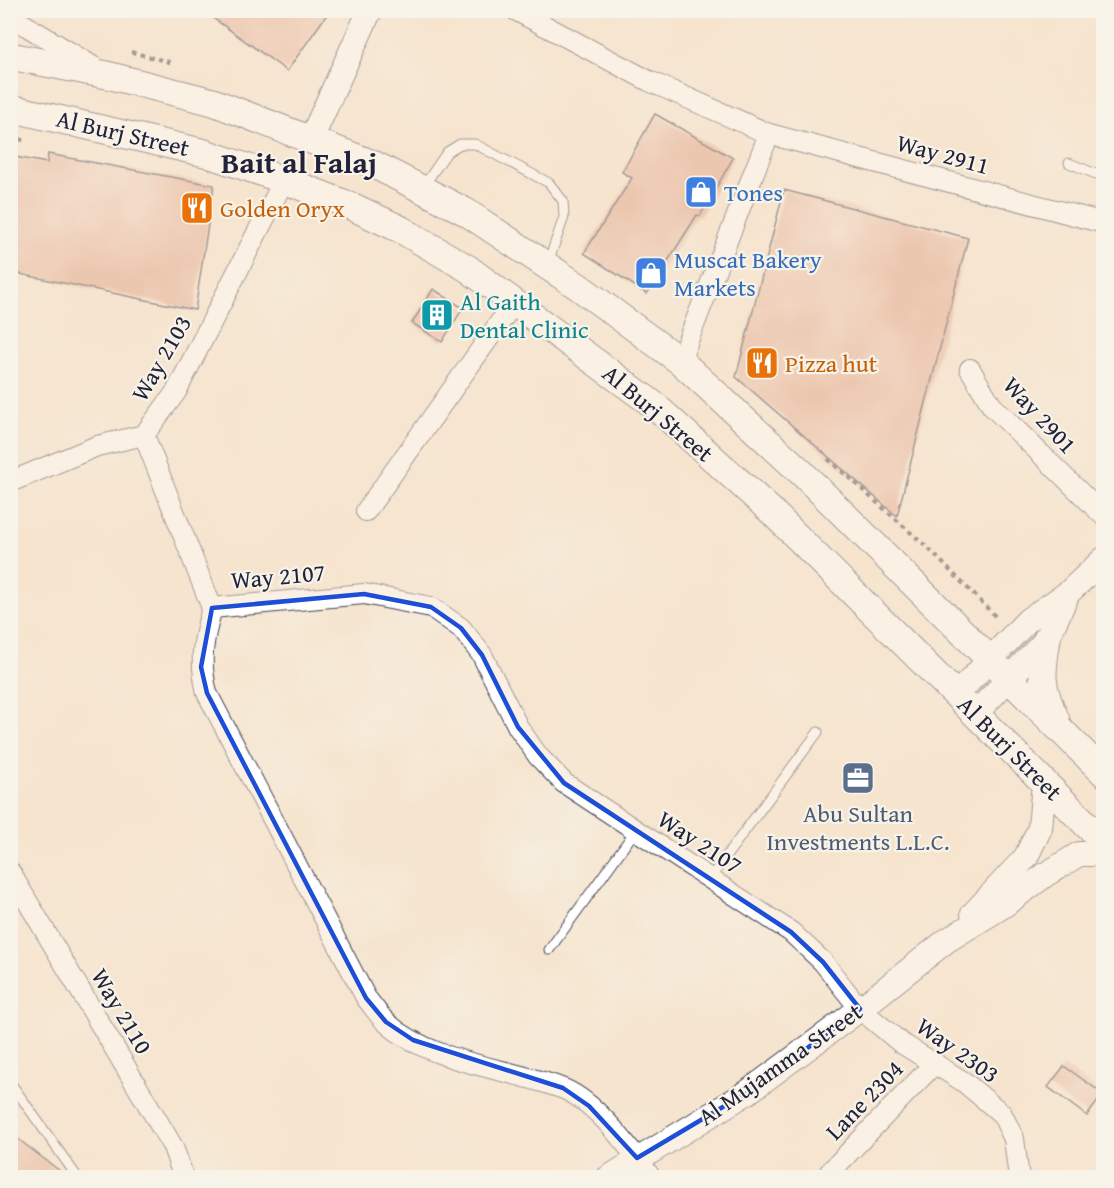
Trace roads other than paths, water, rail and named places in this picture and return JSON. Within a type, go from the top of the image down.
[{"type":"main road","name":"Al Burj Street","points":[[10,56],[106,75],[213,102],[373,164],[466,212],[548,266],[680,360],[802,473],[1104,773]]},
{"type":"main road","name":"Al Burj Street","points":[[10,108],[205,153],[284,180],[351,206],[400,229],[467,268],[654,405],[770,510],[1104,842]]},
{"type":"main road","points":[[1047,639],[1041,675],[1042,686],[1062,732]]},
{"type":"street","points":[[311,139],[370,10]]},
{"type":"street","name":"Way 2911","points":[[515,10],[649,81],[769,134],[1104,223]]},
{"type":"street","points":[[10,16],[106,75]]},
{"type":"street","points":[[680,360],[769,134]]},
{"type":"street","name":"Way 2103","points":[[10,482],[97,446],[144,435],[176,392],[284,180]]},
{"type":"street","points":[[366,511],[515,301]]},
{"type":"street","name":"Way 2901","points":[[970,369],[992,406],[1104,516]]},
{"type":"street","points":[[144,435],[212,608]]},
{"type":"street","points":[[956,695],[1028,620],[1068,593],[1104,559]]},
{"type":"street","points":[[975,714],[1047,639],[1068,593]]},
{"type":"street","name":"Way 2107","points":[[651,1178],[638,1158],[589,1106],[563,1088],[439,1052],[414,1040],[386,1022],[366,998],[207,693],[201,667],[204,637],[212,608],[364,594],[431,607],[461,628],[483,655],[518,727],[538,756],[564,783],[791,932],[823,962],[860,1010]]},
{"type":"street","name":"Al Mujamma Street","points":[[946,941],[1026,857],[1040,828],[1044,783]]},
{"type":"street","name":"Al Mujamma Street","points":[[608,1178],[748,1092],[860,1010],[946,941],[1079,854],[1104,854]]},
{"type":"street","name":"Way 2110","points":[[10,872],[173,1147],[184,1178]]},
{"type":"street","name":"Way 2303","points":[[860,1010],[901,1043],[964,1082],[1002,1114],[1014,1139],[1019,1178]]},
{"type":"street","name":"Lane 2304","points":[[830,1172],[935,1063]]},
{"type":"lane","points":[[422,189],[447,152],[460,144],[475,144],[549,183],[563,201],[564,217],[548,266]]},
{"type":"lane","points":[[1069,164],[1096,174],[1104,172]]},
{"type":"lane","points":[[710,879],[818,732]]},
{"type":"lane","points":[[549,950],[636,830]]},
{"type":"lane","points":[[10,1082],[78,1178]]},
{"type":"place","name":"Tones","points":[[701,192]]},
{"type":"place","name":"Golden Oryx","points":[[197,208]]},
{"type":"place","name":"Muscat Bakery Markets","points":[[651,273]]},
{"type":"place","name":"Al Gaith Dental Clinic","points":[[437,315]]},
{"type":"place","name":"Pizza hut","points":[[762,363]]},
{"type":"place","name":"Abu Sultan Investments L.L.C.","points":[[858,778]]},
{"type":"district","name":"Bait al Falaj","points":[[299,162]]}]
